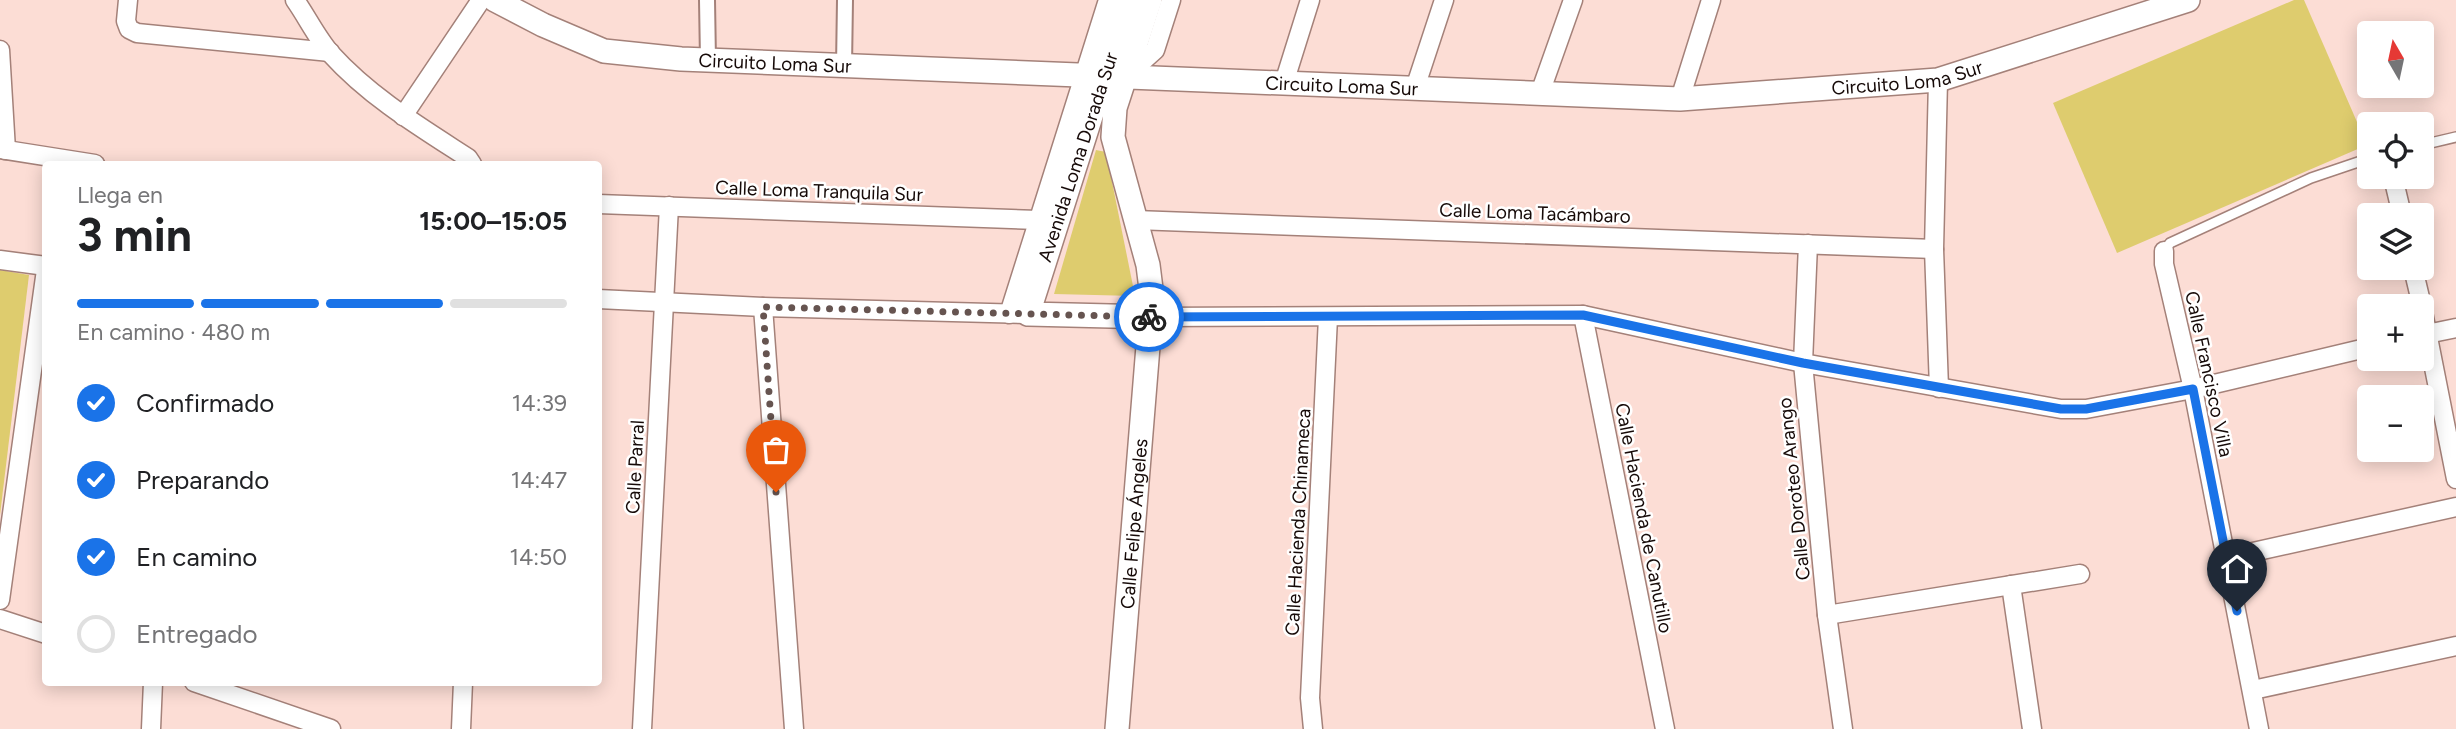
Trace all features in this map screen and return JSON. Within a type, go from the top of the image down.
[{"type":"street","points":[[128,0],[126,21],[129,29],[137,33],[330,52]]},
{"type":"street","points":[[295,0],[330,52],[366,87],[403,116],[470,161]]},
{"type":"street","points":[[403,116],[481,0]]},
{"type":"street","name":"Circuito Loma Sur","points":[[495,0],[543,25],[604,51],[708,60],[1680,99],[1938,80],[2188,0]]},
{"type":"street","points":[[707,0],[708,60]]},
{"type":"street","points":[[844,66],[845,0]]},
{"type":"street","name":"Avenida Loma Dorada Sur","points":[[1108,0],[1104,76],[1115,108],[1113,137],[1148,265],[1152,317]]},
{"type":"street","name":"Avenida Loma Dorada Sur","points":[[1018,314],[1104,76],[1128,0]]},
{"type":"street","name":"Avenida Loma Dorada Sur","points":[[1018,314],[1038,220],[1104,76],[1150,0]]},
{"type":"street","name":"Avenida Loma Dorada Sur","points":[[1104,76],[1155,50],[1171,0]]},
{"type":"street","points":[[1284,83],[1310,0]]},
{"type":"street","points":[[1415,88],[1444,0]]},
{"type":"street","points":[[1539,93],[1573,0]]},
{"type":"street","points":[[1680,99],[1711,0]]},
{"type":"street","points":[[0,50],[3,150],[75,161]]},
{"type":"street","points":[[1938,80],[1934,249],[1939,388]]},
{"type":"street","name":"Calle Loma Tranquila Sur","points":[[602,204],[1038,220]]},
{"type":"street","name":"Calle Parral","points":[[642,729],[669,206]]},
{"type":"street","name":"Calle Loma Tacámbaro","points":[[1135,220],[1934,249]]},
{"type":"street","name":"Calle Doroteo Arango","points":[[1808,244],[1803,363],[1827,615],[1843,729]]},
{"type":"street","name":"Calle Francisco Villa","points":[[2164,251],[2164,264],[2193,389],[2259,729]]},
{"type":"street","points":[[0,260],[42,267]]},
{"type":"street","points":[[0,600],[42,297]]},
{"type":"street","points":[[602,299],[763,307],[1152,317],[1583,315],[1803,363],[2061,409],[2086,409],[2193,389],[2357,351]]},
{"type":"street","points":[[763,307],[794,729]]},
{"type":"street","name":"Calle Hacienda de Canutillo","points":[[1583,315],[1665,729]]},
{"type":"street","name":"Calle Felipe Ángeles","points":[[1117,729],[1152,317]]},
{"type":"street","name":"Calle Hacienda Chinameca","points":[[1313,729],[1310,698],[1328,317]]},
{"type":"street","points":[[2434,332],[2456,328]]},
{"type":"street","points":[[2433,371],[2456,479]]},
{"type":"street","points":[[2226,558],[2456,507]]},
{"type":"street","points":[[1827,615],[2080,574]]},
{"type":"street","points":[[2011,585],[2032,729]]},
{"type":"street","points":[[0,619],[42,633]]},
{"type":"street","points":[[2253,690],[2456,646]]},
{"type":"street","points":[[151,729],[153,686]]},
{"type":"street","points":[[218,686],[248,691],[331,729]]},
{"type":"street","points":[[461,729],[463,686]]},
{"type":"lane","points":[[2434,142],[2456,137]]},
{"type":"lane","name":"Calle Francisco Villa","points":[[2164,251],[2170,243],[2311,178],[2357,162]]},
{"type":"shaded area","points":[[2294,0],[2304,0],[2357,122],[2357,149],[2117,253],[2053,103]]},
{"type":"shaded area","points":[[1096,150],[1106,152],[1135,296],[1054,294]]},
{"type":"shaded area","points":[[0,270],[29,275],[0,515]]},
{"type":"way so far","points":[[776,492],[763,307],[1149,317]]},
{"type":"route","points":[[1149,317],[1583,315],[1803,363],[2061,409],[2086,409],[2193,389],[2237,611]]}]
